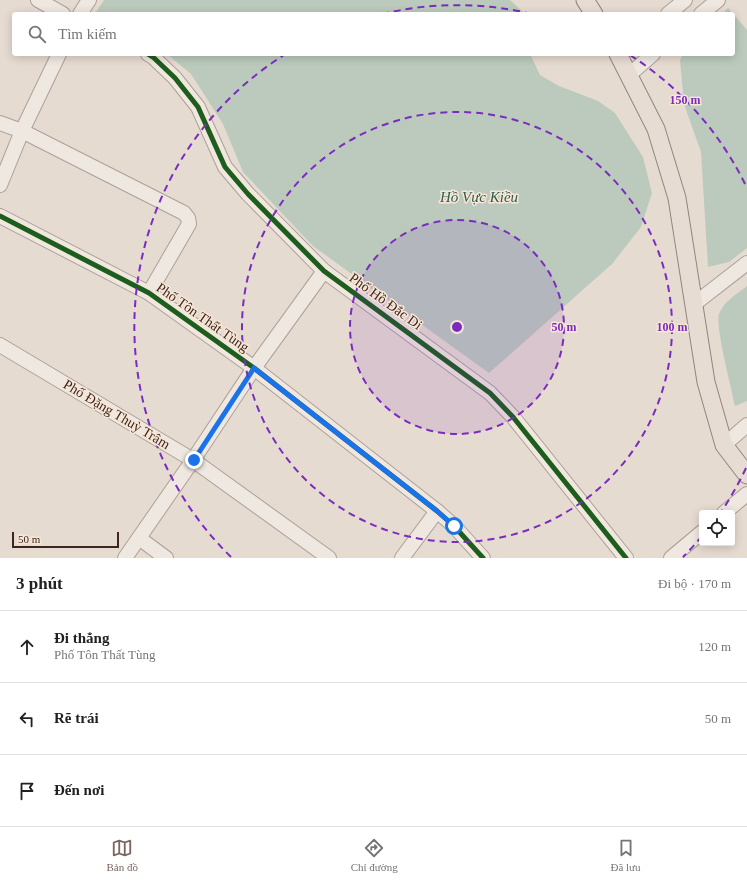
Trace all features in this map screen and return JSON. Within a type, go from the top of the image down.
[{"type":"main road","points":[[585,0],[593,12]]},
{"type":"main road","points":[[620,56],[656,129],[677,198],[706,382],[724,445],[747,475]]},
{"type":"street","points":[[38,0],[59,12]]},
{"type":"street","points":[[81,12],[89,0]]},
{"type":"street","points":[[670,12],[685,0]]},
{"type":"street","points":[[703,12],[718,0]]},
{"type":"street","points":[[0,185],[22,131],[58,56]]},
{"type":"street","name":"Phố Hồ Đắc Di","points":[[151,56],[175,78],[198,107],[225,167],[248,194],[324,271],[490,393],[513,417],[626,558]]},
{"type":"street","points":[[629,75],[651,56]]},
{"type":"street","points":[[0,123],[22,131],[184,213],[188,218],[189,224],[186,231],[149,293]]},
{"type":"street","name":"Phố Tôn Thất Tùng","points":[[0,216],[149,293],[254,368],[437,511],[454,526],[483,558]]},
{"type":"street","points":[[693,305],[747,264]]},
{"type":"street","points":[[125,558],[194,460],[254,368],[324,271]]},
{"type":"street","name":"Phố Đặng Thuỳ Trâm","points":[[0,344],[194,460],[328,558]]},
{"type":"street","points":[[724,445],[747,425]]},
{"type":"street","points":[[728,510],[747,494]]},
{"type":"street","points":[[402,558],[437,511]]},
{"type":"street","points":[[671,558],[699,535]]},
{"type":"street","points":[[139,538],[166,558]]},
{"type":"water","points":[[104,0],[510,0],[523,12],[96,12]]},
{"type":"water","points":[[728,8],[731,12],[724,12]]},
{"type":"water","points":[[735,16],[747,30],[747,248],[729,262],[708,267],[701,152],[684,104],[680,60],[682,56],[735,56]]},
{"type":"water","name":"Hồ Vực Kiều","points":[[169,56],[531,56],[540,75],[559,86],[598,101],[615,113],[643,157],[652,193],[641,227],[612,264],[489,373],[313,246],[243,172],[223,124],[191,74]]},
{"type":"water","points":[[747,286],[747,401],[735,406],[718,321],[719,314],[724,305]]},
{"type":"cycle path","points":[[151,56],[175,78],[198,107],[225,167],[248,194],[324,271],[490,393],[513,417],[626,558]]},
{"type":"cycle path","points":[[0,216],[149,293],[254,368],[437,511],[454,526],[483,558]]},
{"type":"route","points":[[194,460],[254,368],[437,511],[454,526]]}]
